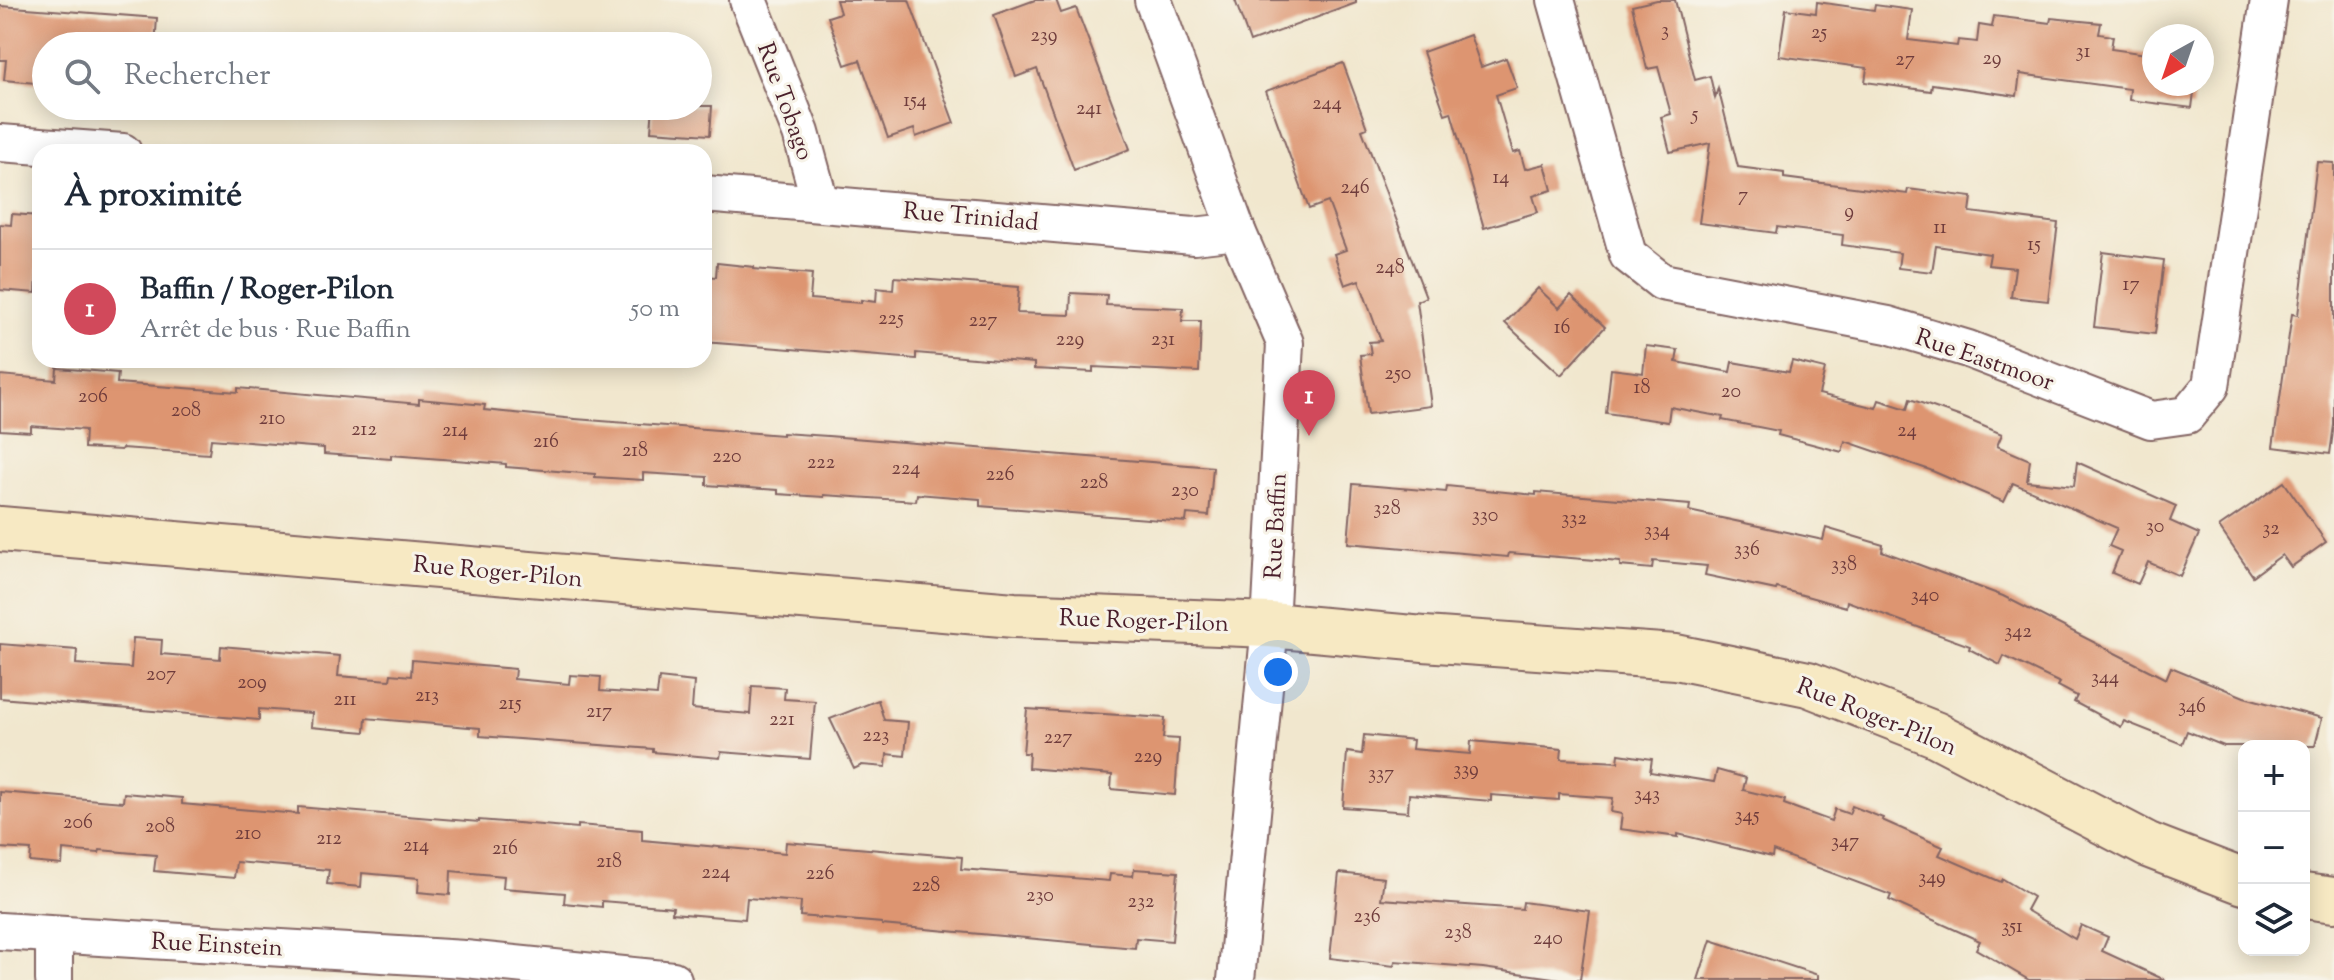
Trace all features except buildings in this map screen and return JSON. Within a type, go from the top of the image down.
[{"type":"street","name":"Rue Tobago","points":[[748,0],[801,133],[820,202]]},
{"type":"street","name":"Rue Baffin","points":[[1153,0],[1237,231],[1285,343],[1270,625],[1236,980]]},
{"type":"street","name":"Rue Eastmoor","points":[[1556,0],[1628,255],[1662,282],[1888,325],[1968,349],[2151,420],[2187,415],[2211,386],[2269,0]]},
{"type":"street","points":[[0,143],[32,145]]},
{"type":"street","name":"Rue Trinidad","points":[[712,195],[1194,236],[1237,231]]},
{"type":"street","name":"Rue Roger-Pilon","points":[[0,529],[1014,615],[1270,625],[1676,657],[1808,684],[1935,734],[2148,845],[2238,880]]},
{"type":"street","points":[[2310,897],[2334,900]]},
{"type":"street","name":"Rue Einstein","points":[[0,931],[464,969],[673,980]]},
{"type":"street","points":[[54,935],[54,980]]},
{"type":"place","name":"Baffin / Roger-Pilon","points":[[1309,436]]}]
